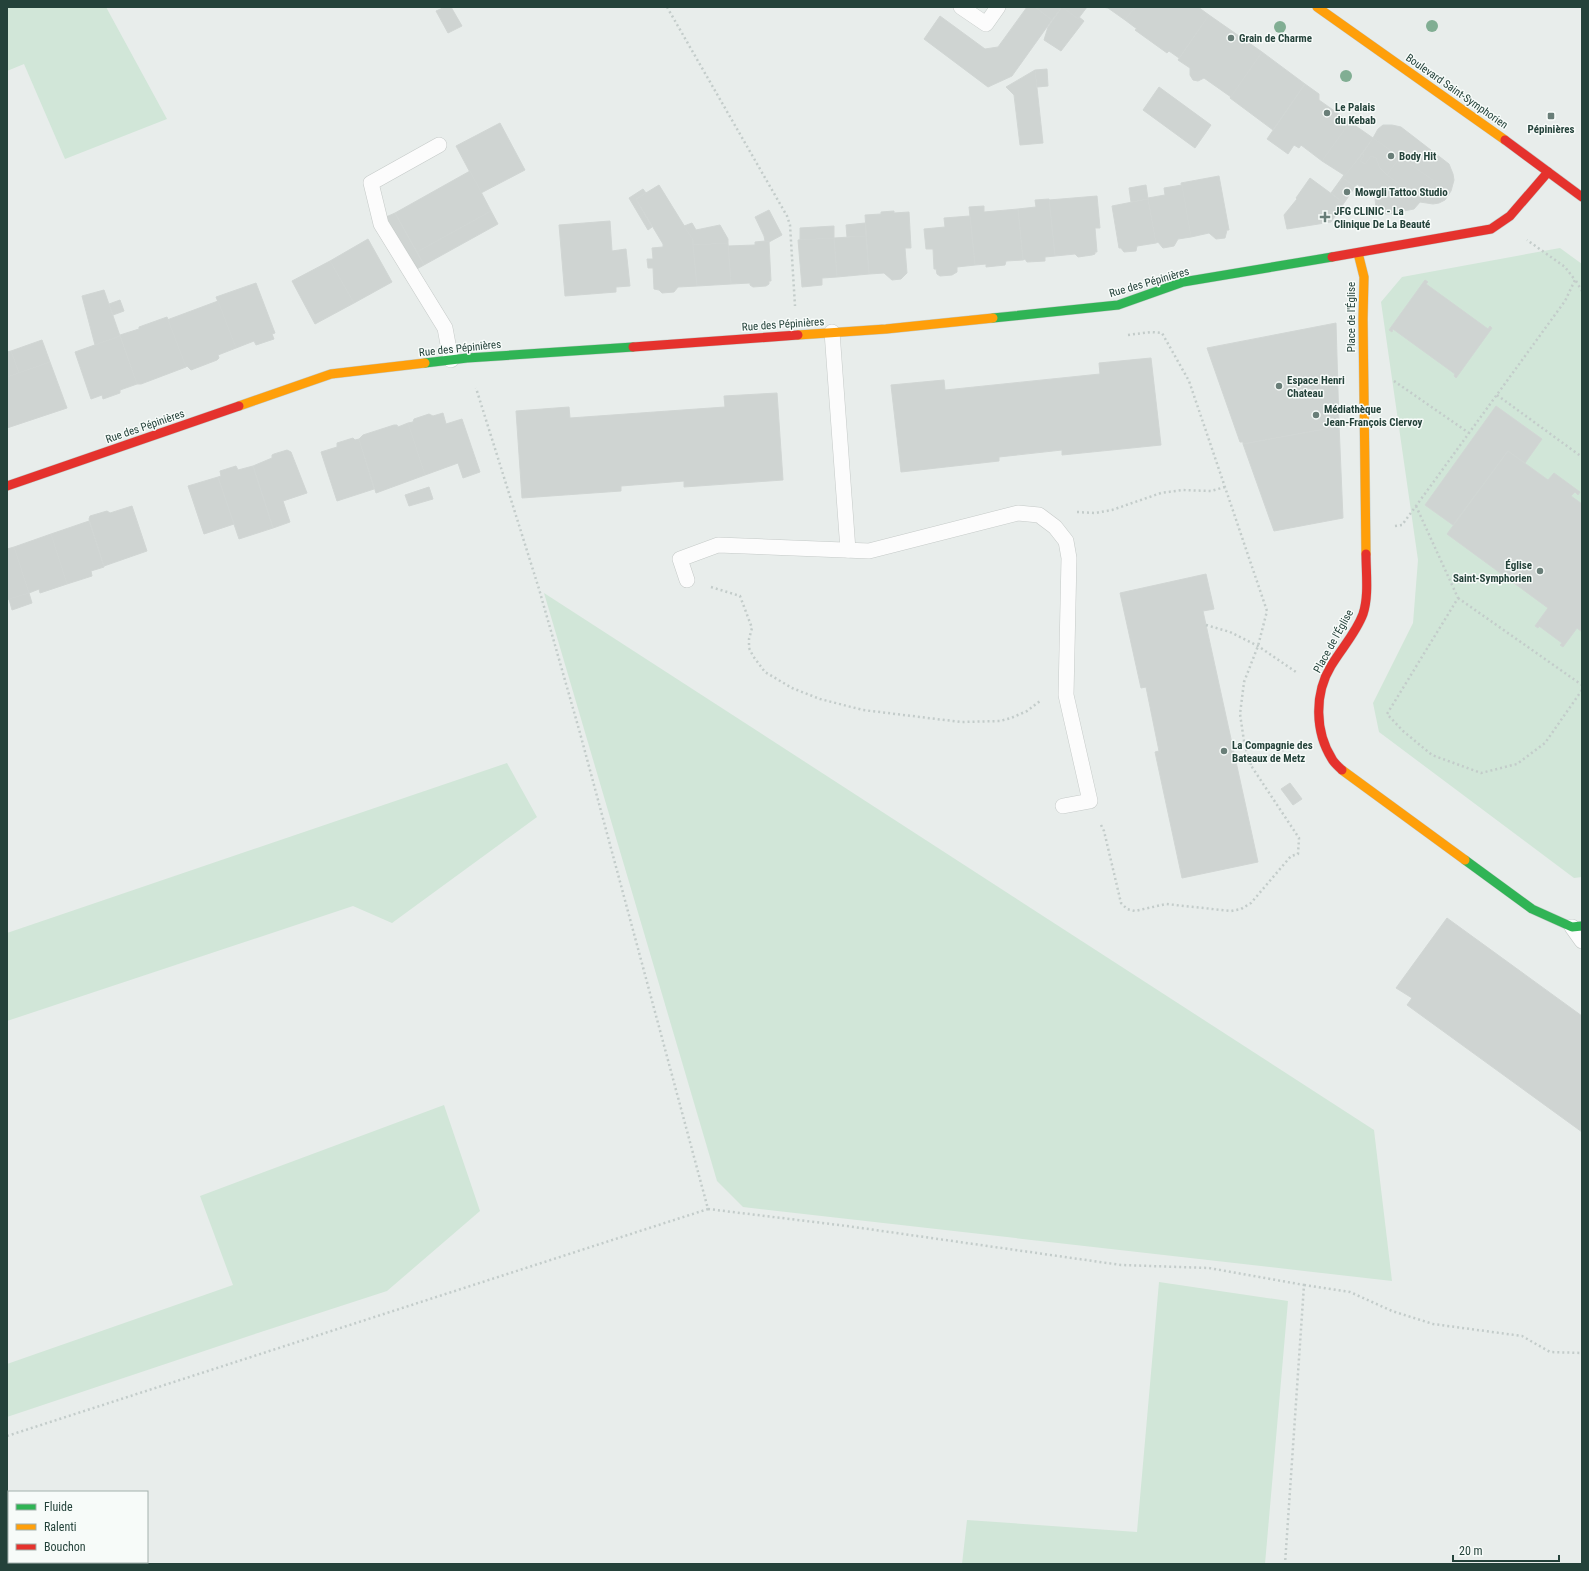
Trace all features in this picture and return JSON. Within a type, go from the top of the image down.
[{"type":"street","name":"Boulevard Saint-Symphorien","points":[[1317,7],[1485,124],[1582,197]]},
{"type":"street","name":"Rue des Pépinières","points":[[7,486],[331,374],[467,358],[886,329],[1118,305],[1183,282],[1491,229],[1510,216],[1548,172]]},
{"type":"street","name":"Place de l'Église","points":[[1358,253],[1364,277],[1366,595],[1363,614],[1330,668],[1322,688],[1318,711],[1321,735],[1332,760],[1349,776],[1532,910],[1577,926]]},
{"type":"lane","points":[[961,7],[986,24],[998,7]]},
{"type":"lane","points":[[440,145],[371,182],[381,224],[444,328],[451,360]]},
{"type":"lane","points":[[832,332],[848,550]]},
{"type":"lane","points":[[687,580],[680,559],[718,545],[869,551],[1018,513],[1040,515],[1055,527],[1066,541],[1069,558],[1066,695],[1090,801],[1063,806]]},
{"type":"lane","points":[[1577,926],[1582,941]]},
{"type":"path","points":[[667,7],[790,225],[797,335]]},
{"type":"path","points":[[1526,239],[1564,267],[1582,291]]},
{"type":"path","points":[[1365,528],[1402,525],[1565,301],[1575,280]]},
{"type":"path","points":[[1090,801],[1104,831],[1122,903],[1127,910],[1135,911],[1166,904],[1232,911],[1241,909],[1250,903],[1291,856],[1298,854],[1300,838],[1250,764],[1244,741],[1240,714],[1244,682],[1258,646],[1267,610],[1189,381],[1162,334],[1151,332],[1122,336]]},
{"type":"path","points":[[467,358],[539,589],[580,733],[708,1209]]},
{"type":"path","points":[[1364,372],[1381,372],[1469,433]]},
{"type":"path","points":[[1497,395],[1582,457]]},
{"type":"path","points":[[1055,527],[1071,512],[1096,513],[1112,510],[1161,493],[1182,490],[1211,491],[1225,487]]},
{"type":"path","points":[[1416,506],[1458,598],[1582,685]]},
{"type":"path","points":[[687,580],[740,596],[752,628],[749,639],[749,648],[765,672],[792,688],[820,699],[863,710],[961,722],[988,722],[1011,718],[1027,711],[1043,699],[1066,695]]},
{"type":"path","points":[[1458,598],[1387,714],[1403,731],[1432,755],[1481,773],[1517,764],[1545,743],[1582,690]]},
{"type":"path","points":[[1206,625],[1230,632],[1258,646],[1322,688]]},
{"type":"path","points":[[1250,764],[1321,735]]},
{"type":"path","points":[[7,1436],[708,1209],[847,1226],[1121,1265],[1209,1268],[1350,1292],[1392,1311],[1433,1324],[1522,1336],[1550,1352],[1582,1353]]},
{"type":"path","points":[[1285,1564],[1304,1285]]},
{"type":"green space","points":[[7,7],[106,7],[167,119],[65,159],[24,64],[7,71]]},
{"type":"green space","points":[[1560,248],[1582,264],[1582,877],[1574,878],[1379,732],[1373,703],[1413,623],[1418,560],[1381,302],[1402,277]]},
{"type":"green space","points":[[544,593],[1374,1130],[1392,1281],[743,1207],[717,1181]]},
{"type":"green space","points":[[507,763],[537,817],[392,923],[353,906],[7,1021],[7,933]]},
{"type":"green space","points":[[444,1105],[480,1211],[387,1291],[7,1417],[7,1364],[233,1285],[200,1196]]},
{"type":"green space","points":[[1159,1282],[1288,1301],[1265,1564],[962,1564],[967,1520],[1137,1532]]},
{"type":"building","points":[[445,7],[451,7],[462,26],[448,33],[436,11]]},
{"type":"building","points":[[1027,7],[1035,7],[1052,20],[1012,76],[988,87],[924,39],[940,16],[985,49],[998,47]]},
{"type":"building","points":[[1035,7],[1062,7],[1052,20]]},
{"type":"building","points":[[1062,7],[1087,7],[1078,19]]},
{"type":"building","points":[[1062,7],[1078,19],[1079,17],[1084,21],[1061,51],[1044,40],[1048,27]]},
{"type":"building","points":[[1102,7],[1135,7],[1125,20],[1108,8]]},
{"type":"building","points":[[1135,7],[1198,7],[1209,15],[1179,58],[1169,51],[1167,53],[1135,30],[1137,29],[1125,20]]},
{"type":"building","points":[[1209,15],[1262,52],[1231,97],[1204,78],[1198,81],[1193,80],[1190,75],[1190,68],[1178,60]]},
{"type":"building","points":[[1262,52],[1305,84],[1273,130],[1230,98]]},
{"type":"building","points":[[1047,69],[1048,86],[1037,87],[1035,70]]},
{"type":"building","points":[[1035,70],[1043,143],[1020,145],[1014,95],[1006,87]]},
{"type":"building","points":[[1305,84],[1319,94],[1319,100],[1350,122],[1322,161],[1301,145],[1299,148],[1294,145],[1288,154],[1267,139]]},
{"type":"building","points":[[1159,87],[1211,125],[1195,148],[1143,110]]},
{"type":"building","points":[[1350,122],[1373,138],[1332,194],[1331,193],[1344,175],[1322,161]]},
{"type":"building","points":[[500,123],[525,170],[481,193],[456,146]]},
{"type":"building","points":[[1383,125],[1401,127],[1449,164],[1454,180],[1451,191],[1445,200],[1433,204],[1420,202],[1434,181],[1373,138],[1378,129]]},
{"type":"building","points":[[1373,138],[1400,157],[1387,175],[1380,168],[1376,158],[1371,156],[1365,164],[1360,161],[1364,155],[1362,154]]},
{"type":"building","points":[[1362,154],[1364,155],[1360,161],[1365,164],[1371,156],[1376,158],[1380,168],[1387,175],[1416,197],[1420,202],[1414,209],[1388,214],[1381,213],[1376,210],[1375,198],[1357,184],[1355,187],[1343,178]]},
{"type":"building","points":[[1400,157],[1434,181],[1420,202],[1416,197],[1387,175]]},
{"type":"building","points":[[470,171],[491,211],[417,252],[395,213]]},
{"type":"building","points":[[1219,176],[1229,230],[1227,230],[1225,238],[1216,239],[1209,233],[1191,237],[1181,183]]},
{"type":"building","points":[[1310,178],[1344,203],[1331,222],[1287,229],[1284,215],[1297,199],[1296,198]]},
{"type":"building","points":[[1343,178],[1355,187],[1344,203],[1332,194]]},
{"type":"building","points":[[659,185],[693,240],[697,286],[678,287],[674,292],[662,293],[659,290],[654,289],[653,268],[648,268],[647,259],[653,259],[652,248],[663,247],[663,244],[636,199]]},
{"type":"building","points":[[1146,185],[1148,199],[1131,202],[1129,188]]},
{"type":"building","points":[[1182,185],[1191,237],[1178,239],[1174,246],[1163,248],[1158,242],[1156,243],[1148,198],[1165,195],[1164,188]]},
{"type":"building","points":[[643,189],[646,193],[636,199],[652,227],[648,230],[629,198]]},
{"type":"building","points":[[1097,196],[1100,228],[1095,228],[1097,252],[1092,255],[1078,257],[1075,254],[1055,256],[1049,200]]},
{"type":"building","points":[[1049,199],[1055,256],[1045,257],[1045,261],[1027,262],[1025,259],[1023,260],[1018,209],[1036,207],[1035,200]]},
{"type":"building","points":[[1148,199],[1156,243],[1137,246],[1136,251],[1124,252],[1121,248],[1119,248],[1112,206]]},
{"type":"building","points":[[984,206],[984,212],[1018,209],[1023,260],[1006,261],[1005,265],[986,267],[986,264],[975,265],[969,207]]},
{"type":"building","points":[[769,210],[782,235],[769,242],[765,241],[755,217]]},
{"type":"building","points":[[491,211],[498,224],[424,265],[417,252]]},
{"type":"building","points":[[894,211],[894,213],[909,212],[911,248],[905,248],[907,273],[901,279],[892,280],[884,273],[869,274],[865,215]]},
{"type":"building","points":[[395,213],[424,265],[415,270],[386,217]]},
{"type":"building","points":[[970,216],[975,265],[957,267],[957,272],[952,275],[940,276],[937,274],[936,269],[934,269],[933,249],[926,249],[924,229],[945,227],[944,218]]},
{"type":"building","points":[[610,221],[612,251],[626,249],[630,286],[616,287],[616,292],[565,296],[559,225]]},
{"type":"building","points":[[692,223],[696,230],[720,225],[728,239],[728,243],[693,245],[693,240],[684,226]]},
{"type":"building","points":[[865,223],[866,236],[847,237],[846,225]]},
{"type":"building","points":[[834,226],[834,238],[800,240],[800,228]]},
{"type":"building","points":[[866,236],[869,274],[837,277],[834,238]]},
{"type":"building","points":[[834,238],[837,277],[822,278],[822,285],[802,287],[798,240]]},
{"type":"building","points":[[368,239],[392,282],[354,303],[330,261]]},
{"type":"building","points":[[755,242],[769,242],[771,281],[769,281],[769,284],[766,286],[753,287],[750,283],[731,284],[728,246],[755,245]]},
{"type":"building","points":[[728,243],[731,284],[697,286],[693,245]]},
{"type":"building","points":[[330,261],[354,303],[315,324],[292,281]]},
{"type":"building","points":[[1425,280],[1428,282],[1426,284],[1488,329],[1490,326],[1492,328],[1456,378],[1454,376],[1455,374],[1393,329],[1392,332],[1389,330]]},
{"type":"building","points":[[256,283],[275,333],[272,334],[274,339],[256,345],[254,341],[236,348],[216,297]]},
{"type":"building","points":[[104,290],[120,336],[95,345],[82,296]]},
{"type":"building","points":[[120,300],[124,311],[113,315],[109,304]]},
{"type":"building","points":[[218,301],[236,348],[218,355],[219,358],[217,360],[191,370],[187,366],[186,367],[167,320]]},
{"type":"building","points":[[167,317],[186,367],[141,384],[137,384],[120,335]]},
{"type":"building","name":"Espace Henri Chateau","points":[[1336,323],[1339,424],[1336,425],[1336,427],[1243,444],[1243,442],[1240,442],[1207,348]]},
{"type":"building","points":[[120,336],[137,384],[120,390],[120,393],[103,399],[102,395],[91,399],[75,352]]},
{"type":"building","points":[[42,340],[50,362],[19,373],[11,351]]},
{"type":"building","points":[[11,351],[19,373],[7,377],[7,352]]},
{"type":"building","points":[[1151,358],[1161,445],[1062,455],[1062,450],[999,457],[999,461],[901,472],[891,385],[944,380],[945,390],[1100,374],[1099,363]]},
{"type":"building","points":[[50,362],[67,408],[7,428],[7,377]]},
{"type":"building","points":[[777,393],[783,480],[684,487],[684,481],[621,486],[621,491],[522,498],[516,411],[569,407],[570,418],[725,407],[724,396]]},
{"type":"building","points":[[1496,406],[1542,439],[1525,463],[1508,451],[1453,525],[1425,505]]},
{"type":"building","points":[[443,413],[446,424],[462,419],[480,472],[463,478],[458,463],[425,475],[408,423],[413,422],[414,419],[429,414],[433,416]]},
{"type":"building","points":[[408,423],[425,475],[376,493],[359,439],[363,435],[394,425],[397,425],[398,427]]},
{"type":"building","points":[[1339,424],[1343,518],[1274,531],[1243,444],[1336,427],[1336,425]]},
{"type":"building","points":[[353,438],[355,440],[359,439],[374,489],[337,501],[321,452],[337,447],[337,443]]},
{"type":"building","points":[[287,450],[291,452],[307,493],[283,501],[290,522],[273,528],[253,466],[272,458],[272,455],[274,454]]},
{"type":"building","name":"Église Saint-Symphorien","points":[[1508,451],[1548,480],[1554,473],[1580,492],[1578,495],[1575,492],[1571,496],[1582,504],[1582,632],[1577,628],[1563,647],[1560,645],[1562,643],[1539,626],[1538,628],[1535,626],[1548,608],[1447,534]]},
{"type":"building","points":[[236,466],[238,470],[253,466],[273,528],[239,539],[218,477],[221,476],[220,471]]},
{"type":"building","points":[[218,477],[234,524],[204,534],[188,486]]},
{"type":"building","points":[[429,487],[433,499],[409,506],[405,495]]},
{"type":"building","points":[[132,506],[147,551],[104,566],[89,519],[90,516],[107,511],[110,513]]},
{"type":"building","points":[[89,521],[104,567],[91,571],[92,576],[67,584],[51,534]]},
{"type":"building","points":[[51,534],[67,584],[40,593],[39,589],[29,593],[14,547]]},
{"type":"building","points":[[14,547],[29,593],[7,600],[7,549]]},
{"type":"building","points":[[1206,574],[1214,609],[1203,611],[1258,862],[1182,878],[1155,752],[1159,751],[1146,687],[1141,688],[1120,593]]},
{"type":"building","points":[[29,593],[32,603],[12,610],[9,599]]},
{"type":"building","points":[[1290,783],[1302,799],[1293,805],[1281,789]]},
{"type":"building","points":[[1447,918],[1582,1016],[1582,1132],[1407,1005],[1412,998],[1396,988]]},
{"type":"traffic: fast","points":[[993,318],[1118,305],[1183,282],[1332,257]]},
{"type":"traffic: fast","points":[[425,363],[467,358],[633,347]]},
{"type":"traffic: fast","points":[[1465,860],[1532,909],[1572,927],[1582,926]]},
{"type":"traffic: slow","points":[[1317,7],[1505,140]]},
{"type":"traffic: slow","points":[[1358,253],[1364,277],[1363,319],[1366,554]]},
{"type":"traffic: slow","points":[[798,335],[886,329],[993,318]]},
{"type":"traffic: slow","points":[[239,406],[331,374],[425,363]]},
{"type":"traffic: slow","points":[[1342,770],[1465,860]]},
{"type":"traffic: jam","points":[[1505,140],[1582,197]]},
{"type":"traffic: jam","points":[[1332,257],[1491,229],[1510,216],[1548,172]]},
{"type":"traffic: jam","points":[[633,347],[798,335]]},
{"type":"traffic: jam","points":[[7,486],[239,406]]},
{"type":"traffic: jam","points":[[1342,770],[1333,760],[1322,737],[1319,701],[1325,677],[1356,628],[1363,614],[1367,592],[1366,554]]},
{"type":"place","name":"Grain de Charme","points":[[1231,38]]},
{"type":"place","name":"Le Palais du Kebab","points":[[1327,113]]},
{"type":"place","name":"Pépinières","points":[[1551,116]]},
{"type":"place","name":"Body Hit","points":[[1391,156]]},
{"type":"place","name":"Mowgli Tattoo Studio","points":[[1347,192]]},
{"type":"place","name":"JFG CLINIC - La Clinique De La Beauté","points":[[1325,217]]},
{"type":"place","name":"Espace Henri Chateau","points":[[1279,386]]},
{"type":"place","name":"Médiathèque Jean-François Clervoy","points":[[1316,415]]},
{"type":"place","name":"Église Saint-Symphorien","points":[[1540,571]]},
{"type":"place","name":"La Compagnie des Bateaux de Metz","points":[[1224,751]]}]
